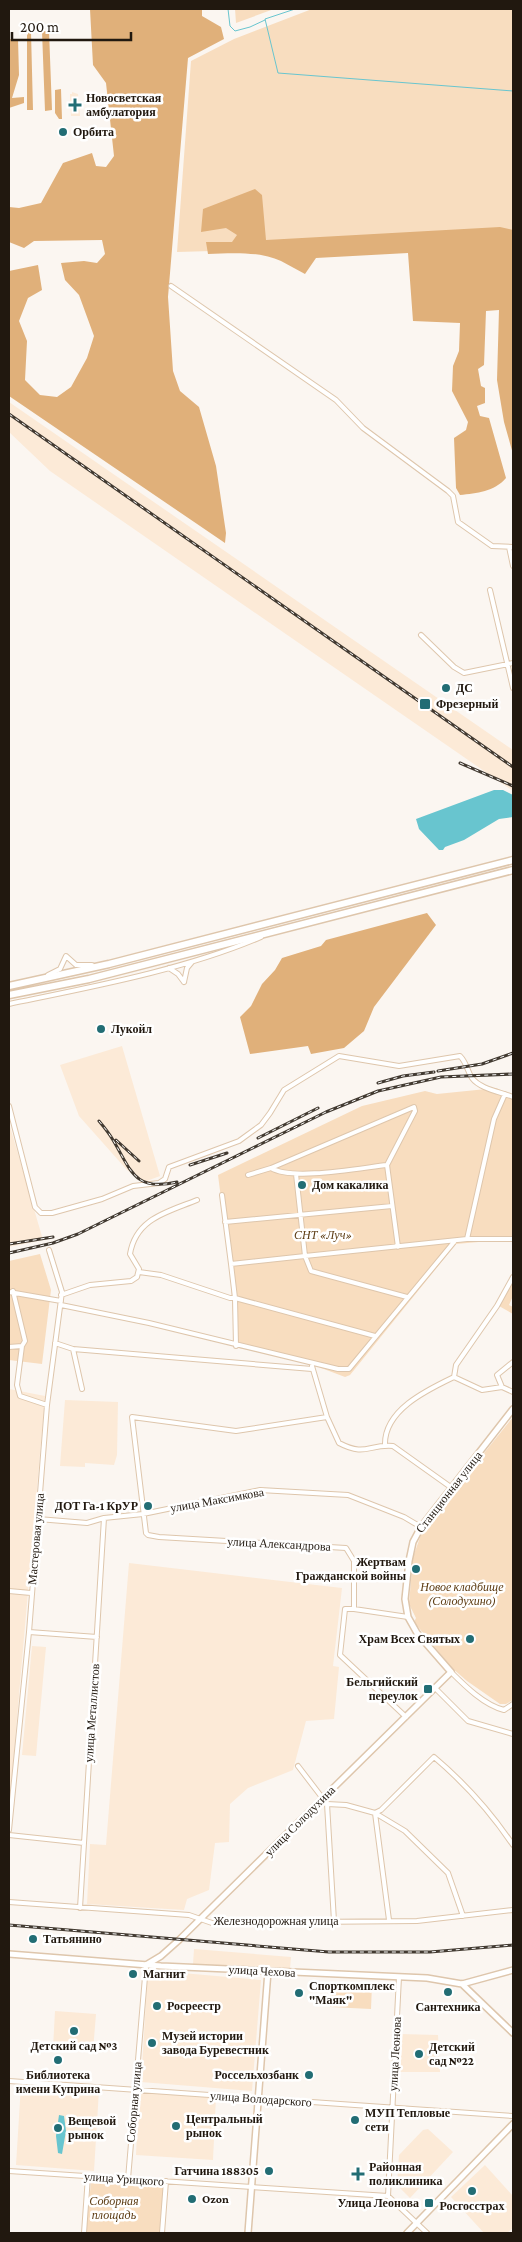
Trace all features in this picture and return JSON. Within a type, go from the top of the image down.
[{"type":"highway","points":[[9,986],[109,964],[513,860]]},
{"type":"highway","points":[[9,995],[89,979],[513,870]]},
{"type":"street","points":[[171,286],[336,400],[363,428],[448,491],[452,496],[458,522],[492,546],[511,547],[513,566]]},
{"type":"street","points":[[490,590],[513,688]]},
{"type":"street","points":[[421,636],[454,667],[464,673],[513,663]]},
{"type":"street","points":[[9,1004],[193,962],[225,952],[270,934]]},
{"type":"street","points":[[27,982],[60,969],[66,956],[76,965],[109,964]]},
{"type":"street","points":[[169,968],[178,974],[184,982],[187,968],[193,962]]},
{"type":"street","points":[[9,1106],[35,1207],[41,1213],[52,1213],[102,1199],[133,1186],[159,1183],[165,1179],[169,1167],[239,1141],[261,1125],[284,1090],[339,1056],[399,1066],[460,1056],[468,1065],[472,1079],[484,1087],[513,1097]]},
{"type":"street","points":[[467,1239],[494,1119],[505,1094]]},
{"type":"street","points":[[248,1175],[271,1168],[414,1106],[415,1111],[386,1165],[398,1247]]},
{"type":"street","points":[[271,1168],[278,1172],[296,1174],[386,1165]]},
{"type":"street","points":[[296,1174],[305,1256],[311,1271],[407,1297]]},
{"type":"street","points":[[222,1195],[231,1264],[236,1346]]},
{"type":"street","points":[[62,1294],[90,1285],[131,1281],[137,1277],[139,1272],[138,1264],[130,1254],[139,1230],[149,1220],[197,1200]]},
{"type":"street","points":[[225,1222],[392,1206]]},
{"type":"street","points":[[231,1264],[454,1242],[467,1239],[513,1239]]},
{"type":"street","points":[[47,1405],[20,1396],[17,1385],[22,1346],[25,1341],[11,1292],[149,1323],[236,1346],[338,1369],[349,1369],[454,1242]]},
{"type":"street","name":"Мастеровая улица","points":[[9,1830],[29,1632],[47,1405],[62,1294],[49,1250]]},
{"type":"street","points":[[139,1272],[161,1276],[230,1298],[375,1336]]},
{"type":"street","points":[[454,1377],[456,1365],[497,1306],[513,1277]]},
{"type":"street","points":[[55,1343],[73,1349],[312,1368]]},
{"type":"street","points":[[9,1346],[22,1346]]},
{"type":"street","points":[[73,1349],[82,1389]]},
{"type":"street","points":[[310,1362],[327,1417],[339,1443],[358,1451],[385,1445],[393,1446],[452,1488]]},
{"type":"street","points":[[502,1387],[497,1375],[513,1362]]},
{"type":"street","points":[[454,1377],[482,1390],[502,1387],[513,1392]]},
{"type":"street","points":[[385,1445],[385,1434],[396,1416],[428,1390],[454,1377]]},
{"type":"street","name":"Станционная улица","points":[[513,1409],[421,1527],[413,1542],[405,1599],[408,1617],[417,1633],[451,1672],[497,1708],[504,1710],[513,1704]]},
{"type":"street","points":[[143,1514],[132,1417],[236,1431],[327,1417]]},
{"type":"street","name":"улица Максимкова","points":[[38,1519],[80,1524],[104,1518],[143,1514],[260,1490],[348,1495],[404,1517],[421,1527]]},
{"type":"street","name":"улица Александрова","points":[[143,1514],[146,1533],[159,1537],[346,1548],[354,1561],[354,1609]]},
{"type":"street","name":"улица Металлистов","points":[[80,1908],[104,1518]]},
{"type":"street","points":[[9,1591],[32,1593]]},
{"type":"street","points":[[406,1717],[340,1655],[345,1609],[408,1617]]},
{"type":"street","points":[[29,1632],[97,1637]]},
{"type":"street","name":"улица Солодухина","points":[[146,1964],[161,1956],[200,1919],[451,1672]]},
{"type":"street","points":[[435,1688],[468,1721],[513,1734]]},
{"type":"street","points":[[375,1813],[381,1810],[434,1757],[466,1784],[496,1820],[513,1845]]},
{"type":"street","points":[[298,1766],[327,1804],[334,1921]]},
{"type":"street","points":[[327,1804],[346,1805],[375,1813],[405,1832],[443,1867],[453,1884],[463,1916]]},
{"type":"street","points":[[375,1813],[389,1920]]},
{"type":"street","points":[[9,1835],[84,1843]]},
{"type":"street","name":"Железнодорожная улица","points":[[9,1902],[189,1915],[212,1923],[417,1921],[513,1910]]},
{"type":"street","name":"улица Чехова","points":[[9,1954],[161,1966],[427,1978],[462,1984],[513,1970]]},
{"type":"street","points":[[161,1956],[158,1961],[161,1966]]},
{"type":"street","name":"Соборная улица","points":[[128,2179],[146,1964]]},
{"type":"street","points":[[248,2233],[268,1971]]},
{"type":"street","name":"улица Леонова","points":[[388,2196],[399,1977]]},
{"type":"street","points":[[462,1984],[513,2033]]},
{"type":"street","name":"улица Володарского","points":[[9,2081],[513,2116]]},
{"type":"street","points":[[407,2233],[513,2124]]},
{"type":"street","name":"улица Урицкого","points":[[9,2171],[388,2196]]},
{"type":"street","points":[[84,2233],[88,2176]]},
{"type":"street","points":[[162,2233],[166,2181]]},
{"type":"street","points":[[388,2196],[427,2233]]},
{"type":"shaded area","points":[[90,9],[202,9],[202,16],[221,27],[224,39],[188,58],[168,297],[173,371],[180,391],[199,407],[216,466],[226,533],[225,543],[9,396],[9,271],[38,265],[42,290],[28,298],[19,321],[27,341],[25,380],[40,395],[57,397],[71,387],[87,358],[94,336],[79,295],[65,280],[61,263],[84,261],[97,263],[105,254],[102,240],[34,241],[24,248],[9,242],[9,207],[19,208],[41,203],[63,163],[92,153],[96,166],[106,167],[114,156],[106,83],[93,65]]},
{"type":"shaded area","points":[[42,31],[49,31],[52,110],[45,111]]},
{"type":"shaded area","points":[[27,32],[31,32],[33,110],[27,110]]},
{"type":"shaded area","points":[[9,39],[18,39],[19,75],[12,98],[24,97],[24,103],[9,108]]},
{"type":"shaded area","points":[[61,89],[62,119],[59,119],[55,113],[55,90]]},
{"type":"shaded area","name":"Новосветская амбулатория","points":[[72,92],[78,94],[80,116],[71,116],[70,94]]},
{"type":"shaded area","points":[[255,189],[262,195],[266,240],[500,227],[513,230],[513,454],[504,422],[497,380],[499,310],[486,311],[484,365],[478,369],[481,386],[485,388],[485,403],[477,406],[480,416],[489,418],[506,478],[501,483],[485,491],[460,495],[456,488],[454,438],[466,430],[468,422],[452,391],[453,366],[459,351],[460,323],[413,321],[408,253],[316,258],[305,274],[281,261],[264,256],[245,253],[208,254],[206,242],[232,242],[237,235],[226,228],[201,232],[203,209]]},
{"type":"shaded area","points":[[9,402],[513,750],[513,791],[50,471],[9,432]]},
{"type":"shaded area","points":[[427,913],[436,925],[374,1007],[364,1031],[344,1048],[311,1054],[308,1046],[250,1054],[240,1017],[251,1006],[262,984],[275,970],[282,958],[321,946],[326,940]]},
{"type":"shaded area","points":[[122,1046],[160,1176],[144,1182],[127,1170],[79,1116],[60,1065]]},
{"type":"shaded area","points":[[9,1123],[43,1240],[9,1247]]},
{"type":"shaded area","points":[[9,1389],[45,1396],[9,1810]]},
{"type":"shaded area","points":[[65,1400],[118,1402],[117,1455],[114,1465],[85,1463],[85,1467],[60,1466]]},
{"type":"shaded area","points":[[129,1563],[342,1588],[333,1666],[339,1667],[334,1719],[306,1721],[293,1770],[248,1788],[230,1804],[229,1842],[215,1843],[209,1890],[187,1899],[184,1910],[87,1904],[90,1844],[106,1845]]},
{"type":"shaded area","points":[[32,1646],[46,1647],[36,1756],[22,1755]]},
{"type":"shaded area","points":[[194,1949],[291,1957],[290,1969],[193,1964]]},
{"type":"shaded area","points":[[148,1970],[261,1980],[252,2091],[141,2082]]},
{"type":"shaded area","name":"Детский сад №3","points":[[55,2011],[96,2014],[93,2051],[53,2048]]},
{"type":"shaded area","name":"Детский сад №22","points":[[400,2034],[438,2035],[440,2072],[399,2072]]},
{"type":"shaded area","name":"Вещевой рынок","points":[[21,2085],[99,2090],[94,2171],[16,2165]]},
{"type":"shaded area","name":"Центральный рынок","points":[[139,2092],[216,2097],[213,2160],[136,2155]]},
{"type":"shaded area","points":[[428,2129],[453,2152],[410,2198],[397,2185],[399,2155],[423,2130]]},
{"type":"shaded area","points":[[485,2165],[513,2196],[513,2228],[507,2233],[484,2233],[451,2197]]},
{"type":"green space","points":[[235,9],[274,9],[236,23]]},
{"type":"green space","points":[[312,9],[513,9],[513,242],[177,252],[191,61],[234,39]]},
{"type":"green space","name":"СНТ «Луч»","points":[[496,1088],[513,1095],[513,1242],[490,1241],[456,1244],[350,1375],[345,1377],[308,1363],[235,1347],[230,1268],[218,1175],[362,1106],[425,1091],[437,1094]]},
{"type":"green space","points":[[40,1254],[51,1290],[42,1364],[9,1360],[9,1261]]},
{"type":"green space","points":[[513,1279],[513,1296],[509,1305],[513,1307],[513,1314],[499,1306]]},
{"type":"green space","name":"Новое кладбище (Солодухино)","points":[[513,1417],[513,1700],[506,1704],[500,1704],[452,1668],[414,1622],[416,1618],[409,1604],[413,1557],[423,1529]]},
{"type":"green space","points":[[331,1982],[372,1984],[371,2009],[330,2007]]},
{"type":"green space","name":"Соборная площадь","points":[[91,2182],[164,2187],[160,2233],[86,2233]]},
{"type":"water","points":[[494,790],[503,790],[513,795],[513,817],[499,819],[464,840],[445,847],[443,850],[439,850],[419,829],[416,819]]},
{"type":"water","points":[[59,2115],[64,2116],[66,2131],[62,2154],[58,2153],[56,2136]]},
{"type":"waterway","points":[[228,9],[230,26],[235,31],[265,20]]},
{"type":"waterway","points":[[295,9],[265,19],[278,73],[513,91]]},
{"type":"railway","points":[[9,414],[513,767]]},
{"type":"railway","points":[[460,763],[513,786]]},
{"type":"railway","points":[[438,1071],[482,1064],[513,1053]]},
{"type":"railway","points":[[378,1083],[403,1076],[434,1072]]},
{"type":"railway","points":[[9,1253],[53,1243],[78,1234],[326,1112],[378,1091],[441,1077],[513,1074]]},
{"type":"railway","points":[[258,1138],[318,1108]]},
{"type":"railway","points":[[99,1121],[136,1176],[151,1184],[177,1182]]},
{"type":"railway","points":[[116,1140],[139,1161]]},
{"type":"railway","points":[[190,1165],[227,1153]]},
{"type":"railway","points":[[9,1244],[53,1237]]},
{"type":"railway","points":[[9,1925],[329,1952],[430,1952],[513,1945]]},
{"type":"place","name":"Новосветская амбулатория","points":[[75,105]]},
{"type":"place","name":"Орбита","points":[[63,132]]},
{"type":"place","name":"ДС","points":[[446,688]]},
{"type":"place","name":"Фрезерный","points":[[425,704]]},
{"type":"place","name":"Лукойл","points":[[101,1029]]},
{"type":"place","name":"Дом какалика","points":[[302,1185]]},
{"type":"place","name":"ДОТ Га-1 КрУР","points":[[148,1506]]},
{"type":"place","name":"Жертвам Гражданской войны","points":[[416,1569]]},
{"type":"place","name":"Храм Всех Святых","points":[[470,1639]]},
{"type":"place","name":"Бельгийский переулок","points":[[428,1689]]},
{"type":"place","name":"Татьянино","points":[[33,1939]]},
{"type":"place","name":"Магнит","points":[[133,1974]]},
{"type":"place","name":"Сантехника","points":[[448,1992]]},
{"type":"place","name":"Спорткомплекс \"Маяк\"","points":[[299,1993]]},
{"type":"place","name":"Росреестр","points":[[157,2006]]},
{"type":"place","name":"Детский сад №3","points":[[74,2031]]},
{"type":"place","name":"Музей истории завода Буревестник","points":[[152,2043]]},
{"type":"place","name":"Детский сад №22","points":[[419,2054]]},
{"type":"place","name":"Библиотека имени Куприна","points":[[58,2060]]},
{"type":"place","name":"Россельхозбанк","points":[[309,2075]]},
{"type":"place","name":"МУП Тепловые сети","points":[[355,2120]]},
{"type":"place","name":"Центральный рынок","points":[[176,2126]]},
{"type":"place","name":"Вещевой рынок","points":[[58,2128]]},
{"type":"place","name":"Гатчина 188305","points":[[269,2171]]},
{"type":"place","name":"Районная поликлиника","points":[[358,2174]]},
{"type":"place","name":"Росгосстрах","points":[[472,2191]]},
{"type":"place","name":"Ozon","points":[[192,2199]]},
{"type":"place","name":"Улица Леонова","points":[[429,2203]]}]
